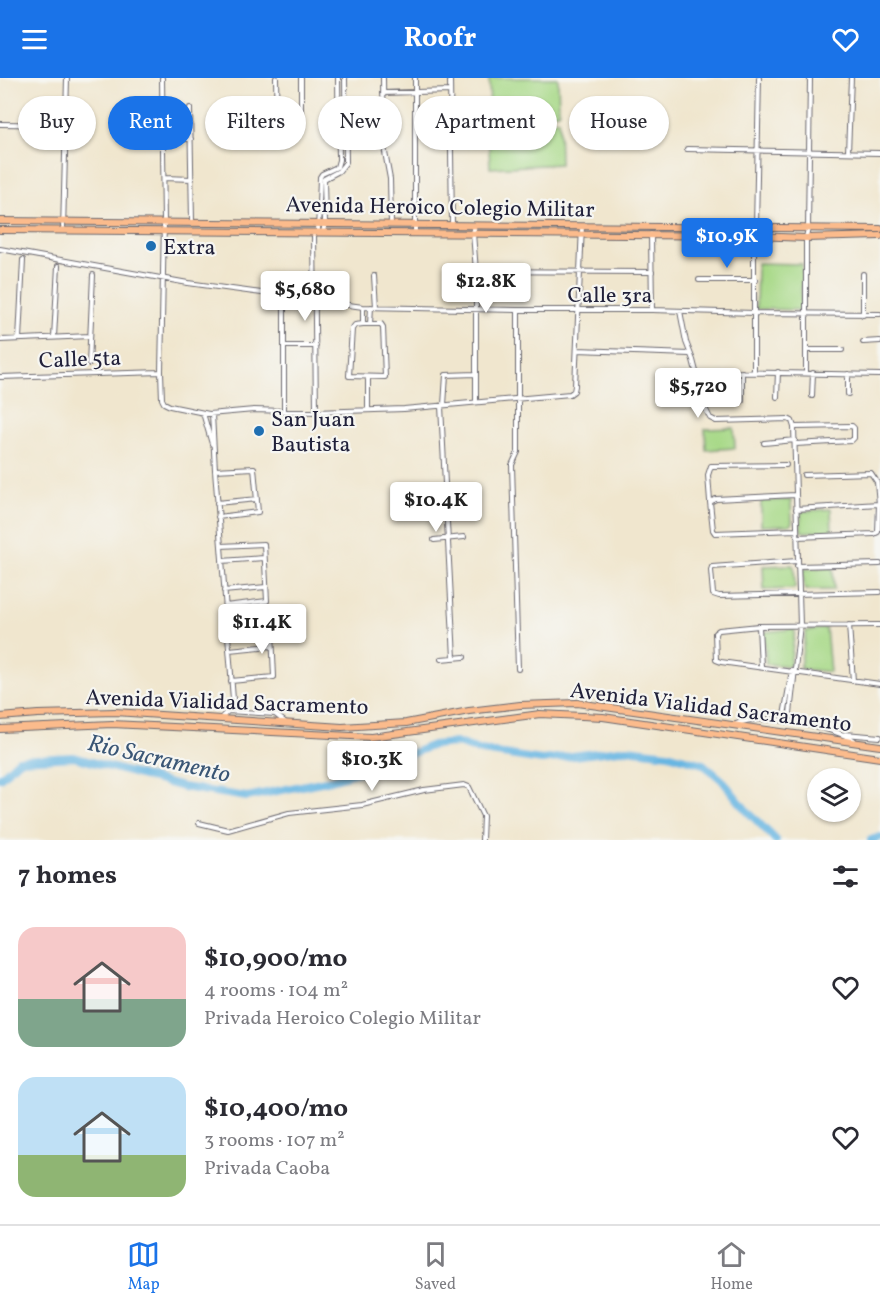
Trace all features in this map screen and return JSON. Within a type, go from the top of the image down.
[{"type":"main road","name":"Avenida Heroico Colegio Militar","points":[[0,221],[880,228]]},
{"type":"main road","name":"Avenida Heroico Colegio Militar","points":[[0,230],[880,237]]},
{"type":"main road","name":"Avenida Vialidad Sacramento","points":[[0,717],[115,712],[342,727],[397,723],[505,707],[577,704],[880,746]]},
{"type":"main road","name":"Avenida Vialidad Sacramento","points":[[0,729],[112,724],[371,737],[496,719],[540,714],[568,714],[603,717],[880,758]]},
{"type":"street","points":[[67,78],[67,96]]},
{"type":"street","points":[[162,78],[162,96]]},
{"type":"street","points":[[276,78],[277,123],[281,126],[299,125],[302,120],[301,78]]},
{"type":"street","points":[[338,78],[339,167]]},
{"type":"street","points":[[316,412],[318,232],[322,223],[324,179],[346,159],[345,78]]},
{"type":"street","points":[[383,78],[384,147],[390,178],[391,224]]},
{"type":"street","points":[[415,78],[416,233]]},
{"type":"street","points":[[450,78],[452,224]]},
{"type":"street","points":[[754,372],[756,280],[754,236],[759,78]]},
{"type":"street","points":[[806,373],[806,238],[810,78]]},
{"type":"street","points":[[848,152],[851,78]]},
{"type":"street","points":[[383,93],[450,91]]},
{"type":"street","points":[[0,124],[18,124]]},
{"type":"street","points":[[687,149],[880,153]]},
{"type":"street","points":[[63,231],[65,150]]},
{"type":"street","points":[[163,150],[162,399],[170,406],[203,413],[254,410],[316,412],[368,410],[443,406],[570,394],[574,391],[577,350],[582,271],[582,226]]},
{"type":"street","points":[[191,150],[192,222]]},
{"type":"street","points":[[164,178],[192,179]]},
{"type":"street","points":[[475,225],[473,233],[476,271],[476,402]]},
{"type":"street","points":[[652,227],[652,310]]},
{"type":"street","name":"Calle 3ra","points":[[0,249],[163,278],[363,307],[880,314]]},
{"type":"street","points":[[19,339],[22,260]]},
{"type":"street","points":[[54,337],[58,266]]},
{"type":"street","points":[[476,271],[652,272]]},
{"type":"street","points":[[89,364],[93,274]]},
{"type":"street","points":[[863,274],[863,315]]},
{"type":"street","points":[[370,324],[374,276]]},
{"type":"street","points":[[699,280],[756,280]]},
{"type":"street","points":[[284,297],[284,411]]},
{"type":"street","points":[[363,307],[363,324]]},
{"type":"street","points":[[518,310],[518,453],[512,465],[519,669]]},
{"type":"street","points":[[680,311],[684,335],[710,418],[716,421],[788,419],[794,428],[800,626],[791,685],[789,722]]},
{"type":"street","points":[[370,324],[381,324],[383,327],[385,377],[350,376],[352,329],[355,325],[370,324]]},
{"type":"street","points":[[0,340],[90,336]]},
{"type":"street","points":[[863,342],[880,341]]},
{"type":"street","points":[[284,346],[316,346]]},
{"type":"street","points":[[577,350],[690,354]]},
{"type":"street","points":[[806,350],[842,350]]},
{"type":"street","name":"Calle 5ta","points":[[0,377],[161,372]]},
{"type":"street","points":[[727,372],[880,375]]},
{"type":"street","points":[[741,372],[742,401]]},
{"type":"street","points":[[777,397],[778,372]]},
{"type":"street","points":[[812,396],[813,373]]},
{"type":"street","points":[[454,658],[447,539],[443,406],[448,374],[476,374]]},
{"type":"street","points":[[848,374],[848,394]]},
{"type":"street","points":[[368,377],[368,410]]},
{"type":"street","points":[[203,413],[213,448]]},
{"type":"street","points":[[212,414],[234,712]]},
{"type":"street","points":[[764,443],[851,441],[854,438],[852,426],[794,428]]},
{"type":"street","points":[[786,465],[711,466],[708,475],[712,529],[715,533],[796,530]]},
{"type":"street","points":[[215,470],[254,468],[258,512],[218,517]]},
{"type":"street","points":[[796,537],[877,533],[880,527],[877,482],[871,473],[804,475]]},
{"type":"street","points":[[710,502],[716,499],[795,495]]},
{"type":"street","points":[[217,502],[257,499]]},
{"type":"street","points":[[796,509],[879,504]]},
{"type":"street","points":[[434,540],[464,537]]},
{"type":"street","points":[[221,546],[264,544],[267,601],[225,606]]},
{"type":"street","points":[[222,561],[264,558]]},
{"type":"street","points":[[880,564],[797,563],[716,566],[711,570],[713,594],[716,596],[880,592]]},
{"type":"street","points":[[224,591],[266,587]]},
{"type":"street","points":[[849,625],[854,681]]},
{"type":"street","points":[[880,625],[759,626],[718,630],[715,655],[718,662],[880,684]]},
{"type":"street","points":[[759,626],[761,668]]},
{"type":"street","points":[[228,635],[272,632],[274,677],[231,681]]},
{"type":"street","points":[[229,650],[272,646]]},
{"type":"street","points":[[441,659],[464,657]]},
{"type":"street","points":[[783,722],[790,695]]},
{"type":"street","points":[[220,720],[228,711],[275,714],[288,724]]},
{"type":"street","points":[[732,726],[746,720],[789,722],[839,733],[880,737]]},
{"type":"street","points":[[839,733],[858,742]]},
{"type":"street","points":[[199,823],[228,830],[289,813],[362,805],[424,790],[464,785],[469,787],[483,816],[482,840]]},
{"type":"green space","points":[[489,78],[558,78],[559,113],[557,113],[557,96],[489,96]]},
{"type":"green space","points":[[557,120],[559,120],[560,164],[490,168],[489,150],[557,150]]},
{"type":"green space","points":[[757,263],[802,264],[801,310],[756,309]]},
{"type":"green space","points":[[734,428],[735,448],[706,450],[705,429]]},
{"type":"green space","points":[[761,501],[791,501],[792,523],[761,526]]},
{"type":"green space","points":[[831,509],[832,531],[803,532],[801,530],[801,513]]},
{"type":"green space","points":[[792,565],[795,587],[793,589],[764,590],[763,566]]},
{"type":"green space","points":[[833,567],[834,590],[806,590],[804,588],[803,571],[805,569]]},
{"type":"green space","points":[[826,628],[830,672],[802,669],[800,666],[806,631]]},
{"type":"green space","points":[[793,629],[795,631],[790,666],[766,664],[764,632]]},
{"type":"waterway","name":"Rio Sacramento","points":[[0,778],[19,760],[74,757],[182,787],[247,797],[331,780],[385,764],[433,745],[457,743],[482,751],[542,760],[627,749],[668,754],[703,764],[722,780],[746,810],[776,840]]},
{"type":"waterway","name":"Rio Sacramento","points":[[871,840],[880,837]]},
{"type":"place","name":"Extra","points":[[151,246]]},
{"type":"place","name":"San Juan Bautista","points":[[259,431]]}]
